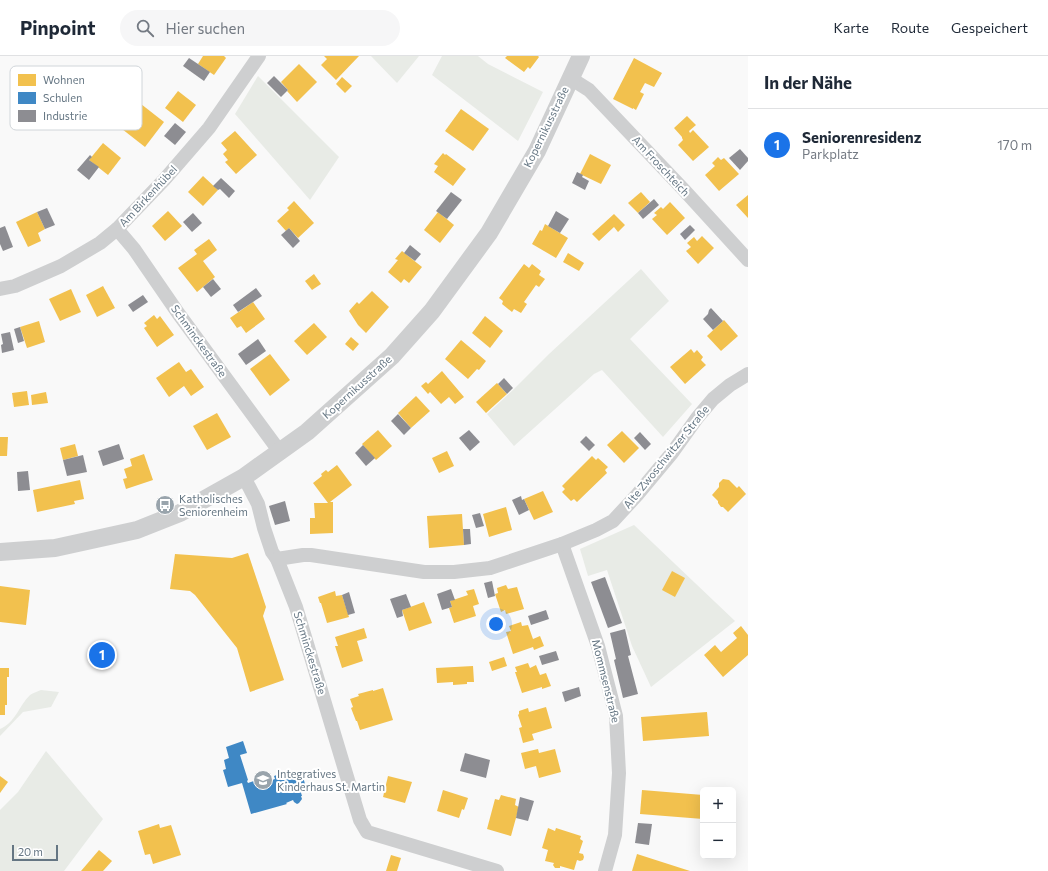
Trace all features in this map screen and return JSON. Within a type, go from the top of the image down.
[{"type":"street","name":"Am Birkenhübel","points":[[0,289],[15,286],[61,266],[100,243],[117,229],[164,180],[209,128],[259,56]]},
{"type":"street","name":"Kopernikusstraße","points":[[0,552],[55,548],[137,530],[180,513],[244,477],[307,432],[392,356],[432,311],[489,233],[537,150],[581,56]]},
{"type":"street","name":"Am Froschteich","points":[[570,78],[589,90],[748,260]]},
{"type":"street","name":"Schminckestraße","points":[[117,229],[134,249],[178,313],[280,452]]},
{"type":"street","name":"Alte Zwoschwitzer Straße","points":[[277,559],[311,555],[424,572],[454,572],[490,568],[562,544],[596,530],[613,521],[672,453],[697,418],[713,399],[730,385],[748,374]]},
{"type":"street","name":"Schminckestraße","points":[[244,477],[258,504],[272,552],[277,559],[296,607],[360,820],[367,832],[496,871]]},
{"type":"street","name":"Mommsenstraße","points":[[562,544],[598,646],[616,716],[619,773],[615,835],[605,871]]},
{"type":"shaded area","points":[[371,56],[419,56],[397,83]]},
{"type":"shaded area","points":[[442,56],[478,56],[488,64],[543,92],[518,141],[432,75]]},
{"type":"shaded area","points":[[258,76],[339,157],[310,200],[235,114]]},
{"type":"shaded area","points":[[641,269],[669,301],[630,339],[692,404],[663,437],[602,370],[594,374],[514,446],[487,414]]},
{"type":"shaded area","points":[[634,525],[735,621],[651,687],[632,646],[607,570],[588,576],[580,549]]},
{"type":"shaded area","points":[[41,690],[59,692],[51,707],[23,712],[0,736],[0,729],[13,719],[26,699],[30,695]]},
{"type":"shaded area","points":[[46,751],[103,819],[64,871],[0,871],[0,810],[18,792]]},
{"type":"building: Wohnen","points":[[203,56],[224,56],[226,58],[214,75],[198,64]]},
{"type":"building: Wohnen","points":[[324,56],[359,56],[336,80],[321,65],[327,59]]},
{"type":"building: Wohnen","points":[[507,56],[539,57],[530,69],[528,67],[524,72],[505,58]]},
{"type":"building: Wohnen","points":[[634,58],[662,73],[654,87],[645,83],[640,92],[644,94],[636,110],[613,99]]},
{"type":"building: Wohnen","points":[[299,64],[317,82],[297,102],[281,82]]},
{"type":"building: Wohnen","points":[[342,77],[352,86],[345,93],[336,84]]},
{"type":"building: Wohnen","points":[[178,91],[196,105],[183,122],[165,108]]},
{"type":"building: Wohnen","points":[[142,105],[164,122],[145,147],[123,130],[142,130]]},
{"type":"building: Wohnen","points":[[461,109],[489,129],[473,151],[445,131]]},
{"type":"building: Wohnen","points":[[687,116],[696,125],[689,131],[690,133],[693,130],[709,147],[693,161],[678,145],[683,140],[674,128]]},
{"type":"building: Wohnen","points":[[235,131],[257,155],[236,174],[225,162],[228,160],[223,154],[227,150],[221,143]]},
{"type":"building: Wohnen","points":[[103,143],[121,158],[108,175],[89,160]]},
{"type":"building: Wohnen","points":[[443,153],[466,169],[453,186],[434,172],[438,166],[434,164]]},
{"type":"building: Wohnen","points":[[590,154],[611,165],[601,184],[580,174]]},
{"type":"building: Wohnen","points":[[718,157],[721,160],[724,158],[739,174],[719,191],[705,175],[715,166],[712,163]]},
{"type":"building: Wohnen","points":[[203,176],[218,190],[203,206],[188,192]]},
{"type":"building: Wohnen","points":[[641,192],[650,202],[638,213],[628,203]]},
{"type":"building: Wohnen","points":[[748,195],[748,218],[736,205]]},
{"type":"building: Wohnen","points":[[294,201],[314,223],[298,238],[289,228],[286,231],[277,221],[289,210],[287,208]]},
{"type":"building: Wohnen","points":[[670,202],[685,218],[667,235],[652,219],[657,215],[654,213],[661,207],[663,209]]},
{"type":"building: Wohnen","points":[[168,211],[182,226],[165,241],[152,226]]},
{"type":"building: Wohnen","points":[[37,212],[45,229],[38,233],[41,241],[28,247],[16,222]]},
{"type":"building: Wohnen","points":[[438,212],[454,225],[440,243],[424,230]]},
{"type":"building: Wohnen","points":[[614,214],[625,225],[618,232],[614,227],[599,241],[592,234]]},
{"type":"building: Wohnen","points":[[545,224],[568,238],[556,258],[532,244],[540,230],[542,231]]},
{"type":"building: Wohnen","points":[[702,236],[714,248],[698,264],[686,251],[691,247],[687,243],[694,237],[697,241]]},
{"type":"building: Wohnen","points":[[209,239],[217,250],[203,261],[215,277],[197,292],[178,268],[197,254],[194,250]]},
{"type":"building: Wohnen","points":[[402,251],[422,267],[409,283],[404,279],[401,283],[388,272],[398,260],[395,259]]},
{"type":"building: Wohnen","points":[[568,253],[584,263],[579,271],[563,262]]},
{"type":"building: Wohnen","points":[[524,264],[529,268],[532,264],[541,271],[539,275],[545,279],[539,287],[536,285],[524,302],[527,304],[521,313],[514,309],[512,312],[502,304],[503,301],[499,298]]},
{"type":"building: Wohnen","points":[[314,274],[321,284],[312,290],[305,281]]},
{"type":"building: Wohnen","points":[[103,286],[115,308],[97,317],[86,295]]},
{"type":"building: Wohnen","points":[[71,289],[81,312],[60,321],[49,299]]},
{"type":"building: Wohnen","points":[[372,291],[389,307],[366,333],[358,325],[349,311],[357,302],[359,304]]},
{"type":"building: Wohnen","points":[[253,302],[265,319],[246,333],[241,326],[237,328],[230,318]]},
{"type":"building: Wohnen","points":[[154,315],[157,319],[160,316],[174,335],[157,347],[144,328],[147,326],[144,323]]},
{"type":"building: Wohnen","points":[[485,316],[503,331],[490,348],[472,333]]},
{"type":"building: Wohnen","points":[[724,320],[738,336],[721,351],[707,336]]},
{"type":"building: Wohnen","points":[[39,321],[45,342],[27,348],[20,327]]},
{"type":"building: Wohnen","points":[[314,323],[327,337],[307,355],[294,341]]},
{"type":"building: Wohnen","points":[[351,337],[359,344],[353,351],[345,344]]},
{"type":"building: Wohnen","points":[[461,340],[486,361],[479,370],[477,369],[468,379],[445,359]]},
{"type":"building: Wohnen","points":[[691,349],[694,353],[697,350],[703,357],[701,360],[706,365],[685,384],[670,367]]},
{"type":"building: Wohnen","points":[[270,354],[290,380],[270,396],[250,369]]},
{"type":"building: Wohnen","points":[[179,362],[186,372],[191,369],[204,387],[191,396],[184,386],[169,397],[156,378]]},
{"type":"building: Wohnen","points":[[442,371],[464,397],[455,404],[449,397],[441,404],[430,392],[428,394],[421,386],[426,382],[428,384]]},
{"type":"building: Wohnen","points":[[497,383],[507,394],[486,413],[476,402]]},
{"type":"building: Wohnen","points":[[27,391],[29,405],[14,407],[12,393]]},
{"type":"building: Wohnen","points":[[46,392],[48,403],[32,405],[31,395]]},
{"type":"building: Wohnen","points":[[416,396],[430,411],[411,428],[398,413]]},
{"type":"building: Wohnen","points":[[217,413],[231,437],[207,450],[193,426]]},
{"type":"building: Wohnen","points":[[378,430],[392,446],[376,460],[362,444]]},
{"type":"building: Wohnen","points":[[622,431],[639,448],[624,463],[607,445]]},
{"type":"building: Wohnen","points":[[0,437],[8,437],[7,456],[0,456]]},
{"type":"building: Wohnen","points":[[75,444],[78,456],[63,460],[60,448]]},
{"type":"building: Wohnen","points":[[447,451],[454,466],[439,473],[432,458]]},
{"type":"building: Wohnen","points":[[144,454],[153,480],[126,489],[123,479],[127,478],[124,469],[132,466],[130,459]]},
{"type":"building: Wohnen","points":[[592,456],[596,460],[598,458],[608,467],[605,470],[607,473],[577,502],[574,499],[571,501],[562,492],[565,489],[562,486]]},
{"type":"building: Wohnen","points":[[337,465],[352,485],[330,502],[333,502],[333,533],[310,534],[310,518],[315,518],[314,503],[328,503],[313,483],[322,476],[321,474],[326,470],[328,472]]},
{"type":"building: Wohnen","points":[[723,479],[729,480],[737,488],[739,486],[746,494],[728,512],[721,507],[712,495],[719,487],[719,483]]},
{"type":"building: Wohnen","points":[[80,480],[84,499],[74,501],[75,504],[37,512],[33,490]]},
{"type":"building: Wohnen","points":[[543,491],[553,512],[534,520],[524,499]]},
{"type":"building: Wohnen","points":[[506,507],[512,530],[489,537],[483,514]]},
{"type":"building: Wohnen","points":[[462,514],[464,545],[429,548],[427,516]]},
{"type":"building: Wohnen","points":[[248,553],[266,607],[263,616],[284,680],[250,692],[237,648],[195,595],[190,591],[170,589],[175,554],[232,558]]},
{"type":"building: Wohnen","points":[[672,571],[685,578],[675,597],[662,590]]},
{"type":"building: Wohnen","points":[[506,585],[508,589],[517,587],[524,609],[506,614],[505,610],[501,612],[495,594],[498,593],[497,588]]},
{"type":"building: Wohnen","points":[[0,586],[30,590],[26,625],[0,622]]},
{"type":"building: Wohnen","points":[[474,589],[479,604],[473,606],[476,616],[454,623],[449,608],[452,607],[450,601],[468,595],[466,591]]},
{"type":"building: Wohnen","points":[[335,591],[336,596],[342,595],[349,617],[327,623],[318,597]]},
{"type":"building: Wohnen","points":[[424,602],[432,623],[409,631],[402,610]]},
{"type":"building: Wohnen","points":[[521,622],[522,626],[528,625],[533,639],[540,636],[544,646],[534,650],[533,647],[513,654],[506,632],[511,631],[509,626]]},
{"type":"building: Wohnen","points":[[741,626],[748,635],[748,655],[723,677],[704,655],[715,645],[721,652],[737,638],[733,633]]},
{"type":"building: Wohnen","points":[[364,628],[367,638],[357,641],[363,661],[342,668],[335,646],[338,646],[335,637]]},
{"type":"building: Wohnen","points":[[504,657],[507,666],[492,671],[489,662]]},
{"type":"building: Wohnen","points":[[528,663],[530,668],[536,665],[540,675],[546,673],[551,686],[522,693],[515,672],[517,672],[515,667]]},
{"type":"building: Wohnen","points":[[473,666],[474,682],[453,685],[453,682],[437,683],[436,668]]},
{"type":"building: Wohnen","points":[[0,668],[9,668],[9,677],[7,677],[7,705],[5,705],[5,715],[0,715]]},
{"type":"building: Wohnen","points":[[383,688],[393,720],[360,730],[351,708],[353,707],[350,699],[359,696],[358,694]]},
{"type":"building: Wohnen","points":[[546,707],[552,728],[532,734],[534,740],[523,743],[519,728],[522,727],[518,715],[519,711],[528,708],[529,712]]},
{"type":"building: Wohnen","points":[[707,712],[709,736],[643,741],[641,717]]},
{"type":"building: Wohnen","points":[[538,749],[539,753],[555,749],[561,772],[539,778],[536,766],[525,769],[521,753]]},
{"type":"building: Wohnen","points":[[0,776],[8,782],[0,793]]},
{"type":"building: Wohnen","points":[[388,776],[412,782],[405,803],[383,797]]},
{"type":"building: Wohnen","points":[[443,790],[468,798],[464,810],[462,809],[459,818],[437,811]]},
{"type":"building: Wohnen","points":[[642,790],[700,795],[700,819],[640,814]]},
{"type":"building: Wohnen","points":[[501,795],[516,799],[515,805],[519,807],[511,836],[487,829],[495,799],[499,800]]},
{"type":"building: Wohnen","points":[[159,824],[160,828],[171,825],[181,855],[153,864],[150,854],[145,855],[138,831]]},
{"type":"building: Wohnen","points":[[548,828],[555,831],[556,828],[581,836],[580,839],[583,841],[579,853],[583,854],[584,857],[583,860],[577,860],[574,870],[560,866],[560,868],[555,868],[553,865],[554,863],[545,861],[548,850],[542,848]]},
{"type":"building: Wohnen","points":[[99,850],[112,861],[103,871],[81,871]]},
{"type":"building: Wohnen","points":[[637,854],[690,871],[632,871]]},
{"type":"building: Wohnen","points":[[391,855],[401,858],[397,871],[386,871]]},
{"type":"building: Schulen","points":[[243,741],[247,753],[240,755],[248,783],[268,776],[269,781],[275,779],[274,776],[282,773],[283,776],[295,773],[295,776],[302,773],[305,784],[299,786],[302,799],[299,803],[297,804],[293,800],[286,803],[287,804],[251,814],[242,783],[228,787],[223,770],[226,769],[224,760],[229,758],[226,747]]},
{"type":"building: Industrie","points":[[189,58],[210,72],[204,81],[183,66]]},
{"type":"building: Industrie","points":[[274,76],[288,90],[281,97],[267,83]]},
{"type":"building: Industrie","points":[[175,123],[186,132],[175,145],[164,136]]},
{"type":"building: Industrie","points":[[740,149],[748,158],[748,161],[740,170],[729,158]]},
{"type":"building: Industrie","points":[[90,155],[92,157],[89,160],[99,167],[89,180],[77,170]]},
{"type":"building: Industrie","points":[[577,172],[589,181],[585,190],[572,183]]},
{"type":"building: Industrie","points":[[221,178],[235,191],[229,198],[220,189],[218,190],[213,186]]},
{"type":"building: Industrie","points":[[451,192],[462,200],[447,219],[436,211]]},
{"type":"building: Industrie","points":[[654,199],[659,205],[643,219],[638,213]]},
{"type":"building: Industrie","points":[[47,208],[55,225],[45,229],[37,212]]},
{"type":"building: Industrie","points":[[556,211],[569,219],[560,233],[548,226]]},
{"type":"building: Industrie","points":[[193,213],[202,223],[192,232],[183,222]]},
{"type":"building: Industrie","points":[[690,225],[695,230],[685,240],[680,234]]},
{"type":"building: Industrie","points":[[5,226],[13,247],[3,251],[0,244],[0,228]]},
{"type":"building: Industrie","points":[[289,228],[300,241],[293,248],[281,235]]},
{"type":"building: Industrie","points":[[410,245],[421,254],[415,261],[404,253]]},
{"type":"building: Industrie","points":[[213,279],[221,289],[211,297],[203,287]]},
{"type":"building: Industrie","points":[[256,288],[262,296],[238,312],[233,305]]},
{"type":"building: Industrie","points":[[143,295],[148,302],[133,312],[128,305]]},
{"type":"building: Industrie","points":[[711,308],[723,321],[713,330],[703,319]]},
{"type":"building: Industrie","points":[[20,327],[24,341],[18,343],[14,329]]},
{"type":"building: Industrie","points":[[10,332],[14,350],[2,353],[1,345],[3,344],[1,334]]},
{"type":"building: Industrie","points":[[258,339],[266,351],[246,365],[238,354]]},
{"type":"building: Industrie","points":[[504,378],[513,388],[507,394],[498,384]]},
{"type":"building: Industrie","points":[[398,414],[411,428],[404,435],[391,421]]},
{"type":"building: Industrie","points":[[469,430],[480,442],[470,451],[459,438]]},
{"type":"building: Industrie","points":[[640,432],[651,444],[645,450],[634,438]]},
{"type":"building: Industrie","points":[[586,436],[595,445],[589,451],[580,442]]},
{"type":"building: Industrie","points":[[119,444],[124,459],[103,466],[98,451]]},
{"type":"building: Industrie","points":[[363,445],[375,458],[366,466],[355,453]]},
{"type":"building: Industrie","points":[[83,455],[87,472],[67,476],[63,460]]},
{"type":"building: Industrie","points":[[28,471],[30,490],[18,491],[17,472]]},
{"type":"building: Industrie","points":[[521,496],[529,510],[519,515],[512,500]]},
{"type":"building: Industrie","points":[[285,501],[290,521],[275,525],[269,506]]},
{"type":"building: Industrie","points":[[480,513],[484,526],[476,528],[472,515]]},
{"type":"building: Industrie","points":[[463,529],[470,529],[471,544],[464,545]]},
{"type":"building: Industrie","points":[[605,577],[622,623],[608,628],[591,582]]},
{"type":"building: Industrie","points":[[492,581],[495,596],[488,598],[484,583]]},
{"type":"building: Industrie","points":[[451,589],[455,600],[450,601],[452,607],[442,610],[437,594]]},
{"type":"building: Industrie","points":[[349,592],[355,613],[348,615],[342,595]]},
{"type":"building: Industrie","points":[[406,594],[411,607],[402,610],[403,616],[397,618],[390,599]]},
{"type":"building: Industrie","points":[[546,610],[549,619],[531,625],[528,616]]},
{"type":"building: Industrie","points":[[625,629],[631,655],[628,656],[638,694],[623,698],[614,660],[616,659],[610,633]]},
{"type":"building: Industrie","points":[[556,651],[559,660],[542,665],[539,656]]},
{"type":"building: Industrie","points":[[579,687],[581,696],[565,702],[562,692]]},
{"type":"building: Industrie","points":[[465,753],[490,760],[486,778],[460,771]]},
{"type":"building: Industrie","points":[[520,797],[534,801],[528,821],[516,818]]},
{"type":"building: Industrie","points":[[638,823],[652,824],[649,845],[635,843]]},
{"type":"place","name":"Katholisches Seniorenheim","points":[[165,505]]},
{"type":"place","name":"Seniorenresidenz","points":[[102,655]]},
{"type":"place","name":"Integratives Kinderhaus St. Martin","points":[[263,780]]}]
